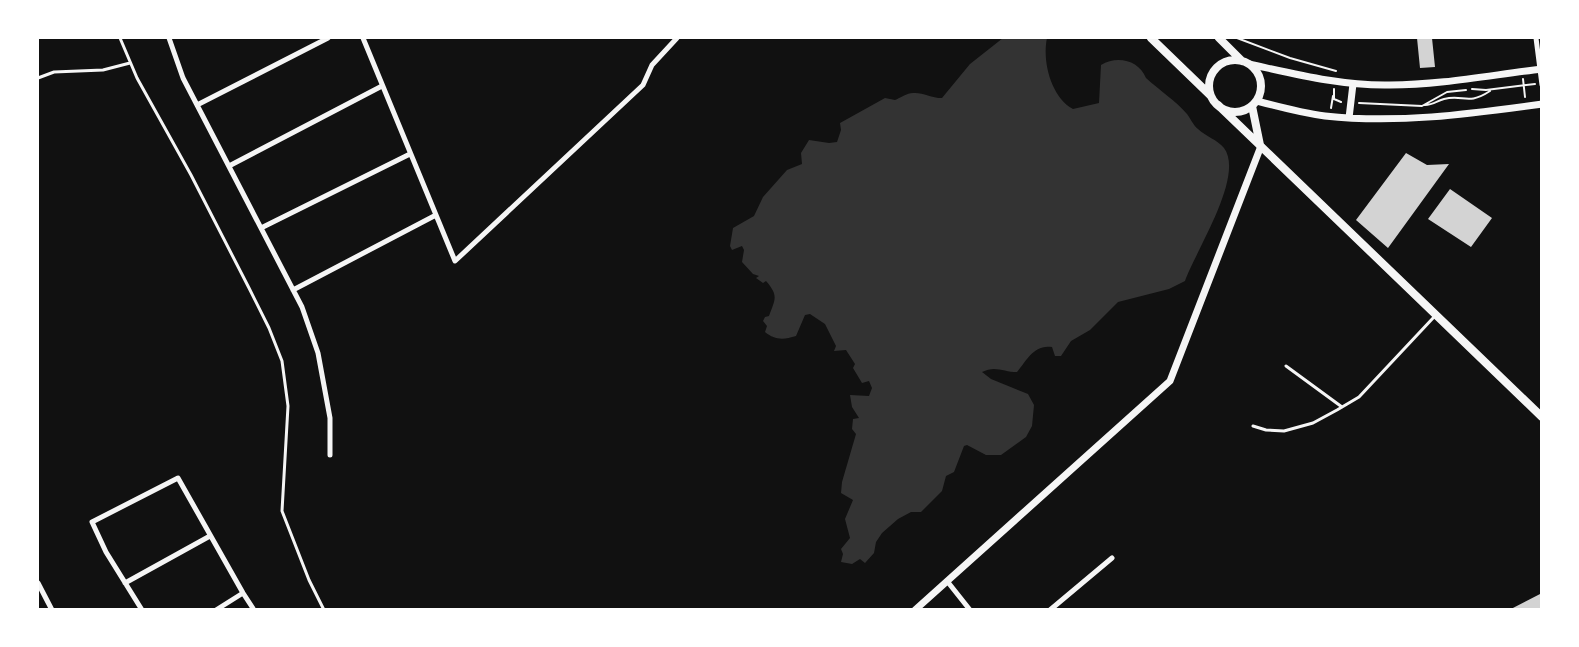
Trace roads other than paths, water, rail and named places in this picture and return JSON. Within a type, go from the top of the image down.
[{"type":"main road","points":[[1151,38],[1542,417]]},
{"type":"main road","points":[[1221,38],[1260,77],[1262,85],[1254,104],[1261,146]]},
{"type":"main road","points":[[1212,97],[1210,81],[1218,66],[1226,62],[1246,62]]},
{"type":"main road","points":[[1218,105],[1231,112],[1238,112],[1254,104]]},
{"type":"street","points":[[169,38],[183,78],[302,307],[318,353],[330,418],[330,455]]},
{"type":"street","points":[[197,105],[328,38]]},
{"type":"street","points":[[363,38],[455,261],[643,85],[652,65],[677,38]]},
{"type":"street","points":[[1536,38],[1542,85]]},
{"type":"street","points":[[1246,62],[1353,84],[1388,86],[1428,84],[1540,69]]},
{"type":"street","points":[[1349,118],[1353,84]]},
{"type":"street","points":[[229,166],[382,86]]},
{"type":"street","points":[[1254,104],[1330,116],[1390,120],[1429,118],[1542,104]]},
{"type":"street","points":[[915,609],[1170,381],[1261,146]]},
{"type":"street","points":[[261,228],[410,154]]},
{"type":"street","points":[[293,290],[436,215]]},
{"type":"street","points":[[142,609],[106,552],[92,522],[178,478],[254,609]]},
{"type":"street","points":[[125,583],[210,536]]},
{"type":"street","points":[[1050,609],[1112,558]]},
{"type":"street","points":[[947,581],[970,609]]},
{"type":"street","points":[[38,583],[52,609]]},
{"type":"street","points":[[216,609],[243,593]]},
{"type":"lane","points":[[120,38],[137,78],[191,175],[249,288],[282,361],[288,406],[282,511],[309,580],[324,609]]},
{"type":"lane","points":[[38,78],[54,72],[103,70],[130,63]]},
{"type":"lane","points":[[1253,426],[1266,430],[1284,431],[1313,423],[1359,397],[1436,315]]},
{"type":"lane","points":[[1286,366],[1342,407]]}]
